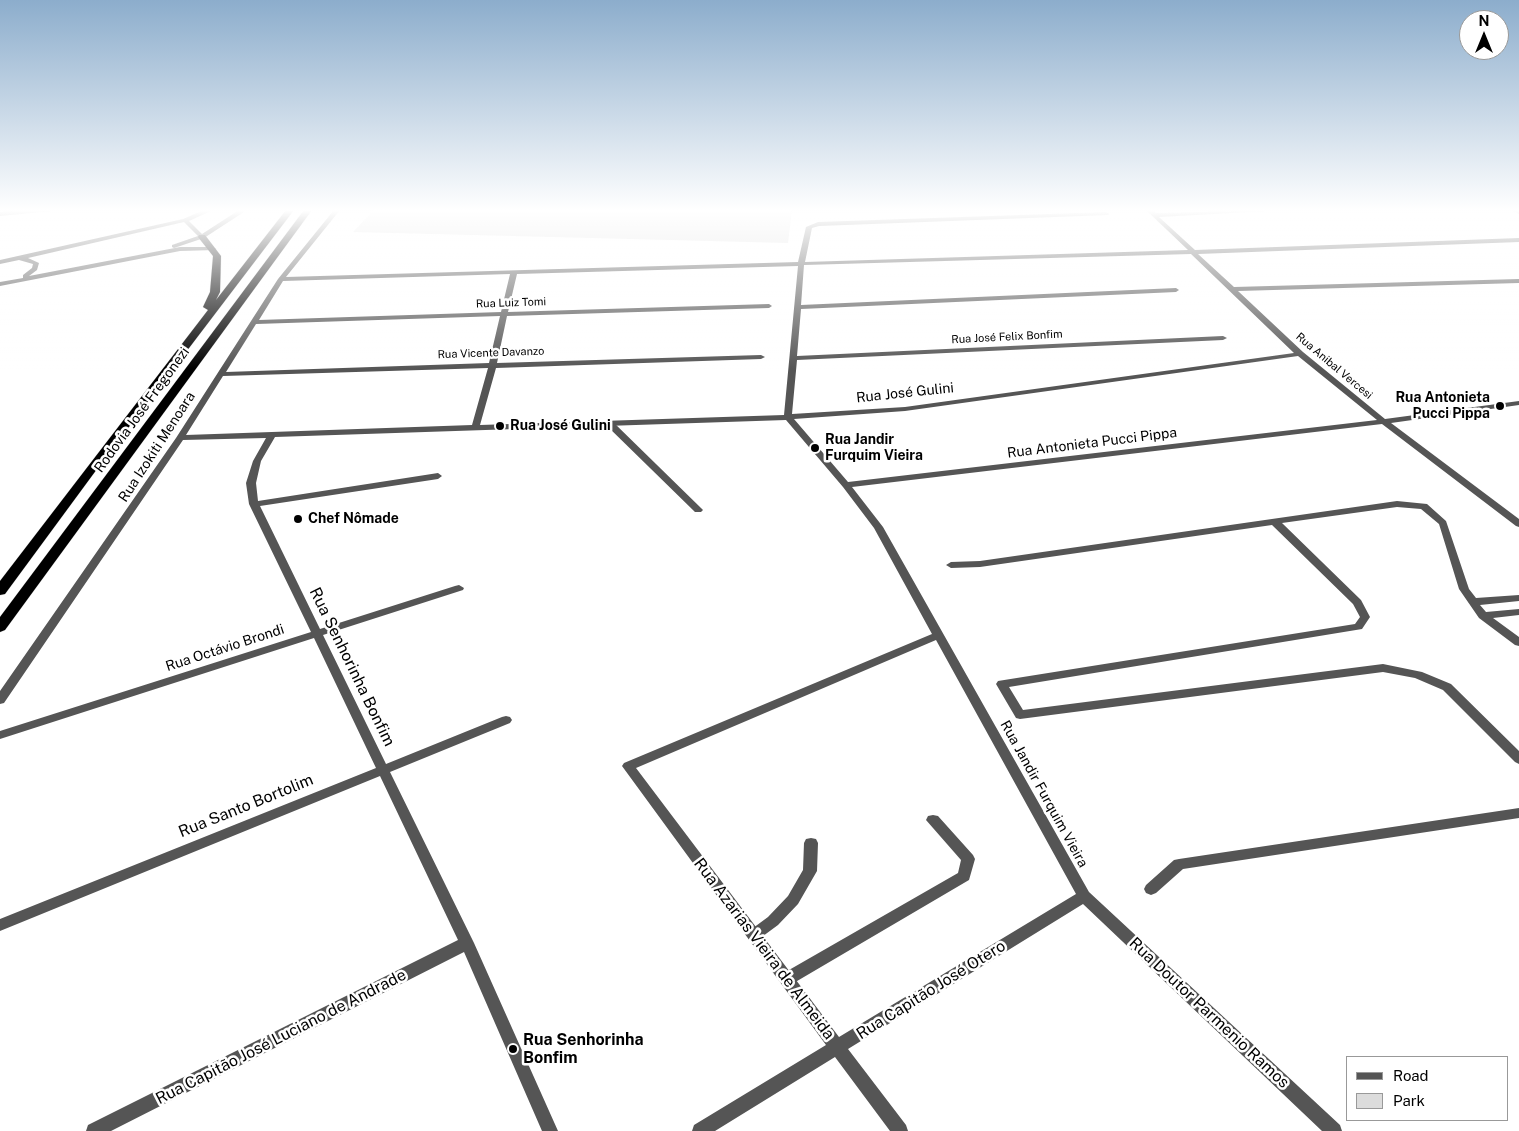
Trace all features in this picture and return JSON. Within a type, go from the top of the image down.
[{"type":"highway","points":[[198,331],[215,292],[217,263]]},
{"type":"highway","name":"Rodovia José Fregonezi","points":[[0,591],[250,263]]},
{"type":"highway","name":"Rodovia José Fregonezi","points":[[0,627],[269,263]]},
{"type":"street","points":[[14,280],[35,269],[36,264],[34,263]]},
{"type":"street","points":[[0,284],[104,263]]},
{"type":"street","name":"Rua Izokiti Menoara","points":[[0,700],[180,438],[280,279],[293,263]]},
{"type":"street","points":[[788,417],[801,263]]},
{"type":"street","points":[[280,279],[809,263]]},
{"type":"street","name":"Rua Anibal Vercesi","points":[[1204,263],[1300,354],[1384,422],[1519,524]]},
{"type":"street","points":[[476,426],[494,364],[514,271]]},
{"type":"street","points":[[1232,289],[1519,281]]},
{"type":"street","points":[[797,307],[1176,290]]},
{"type":"street","name":"Rua Luiz Tomi","points":[[254,322],[769,306]]},
{"type":"street","name":"Rua José Felix Bonfim","points":[[793,358],[1223,338]]},
{"type":"street","name":"Rua José Gulini","points":[[180,438],[476,426],[788,417],[904,409],[1300,354]]},
{"type":"street","name":"Rua Vicente Davanzo","points":[[221,374],[761,356]]},
{"type":"street","name":"Rua Antonieta Pucci Pippa","points":[[846,485],[1384,422],[1519,403]]},
{"type":"street","name":"Rua Jandir Furquim Vieira","points":[[788,417],[846,485],[878,527],[1084,896]]},
{"type":"street","points":[[608,422],[698,510]]},
{"type":"street","name":"Rua Senhorinha Bonfim","points":[[272,435],[257,461],[251,483],[254,504],[467,944],[550,1131]]},
{"type":"street","points":[[254,504],[438,476]]},
{"type":"street","points":[[951,565],[980,564],[1397,504],[1424,506],[1443,523],[1464,590],[1483,616],[1518,640]]},
{"type":"street","points":[[1274,522],[1357,602],[1365,616],[1358,627],[1002,684],[1020,715],[1383,668],[1418,674],[1447,687],[1519,759]]},
{"type":"street","name":"Rua Octávio Brondi","points":[[0,735],[459,588]]},
{"type":"street","points":[[1473,602],[1519,598]]},
{"type":"street","points":[[1483,616],[1519,612]]},
{"type":"street","name":"Rua Azarias Vieira de Almeida","points":[[900,1131],[628,766],[939,635]]},
{"type":"street","name":"Rua Santo Bortolim","points":[[0,925],[506,720]]},
{"type":"street","points":[[1151,889],[1179,864],[1519,813]]},
{"type":"street","points":[[787,979],[964,876],[968,860],[933,820]]},
{"type":"street","points":[[754,935],[773,921],[793,900],[810,871],[811,843]]},
{"type":"street","name":"Rua Capitão José Otero","points":[[700,1131],[1084,896]]},
{"type":"street","name":"Rua Doutor Parmenio Ramos","points":[[1084,896],[1334,1131]]},
{"type":"street","name":"Rua Capitão José Luciano de Andrade","points":[[94,1131],[467,944]]},
{"type":"place","name":"Rua Antonieta Pucci Pippa","points":[[1500,406]]},
{"type":"place","name":"Rua José Gulini","points":[[500,426]]},
{"type":"place","name":"Rua Jandir Furquim Vieira","points":[[815,448]]},
{"type":"place","name":"Chef Nômade","points":[[298,519]]},
{"type":"place","name":"Rua Senhorinha Bonfim","points":[[513,1049]]}]
